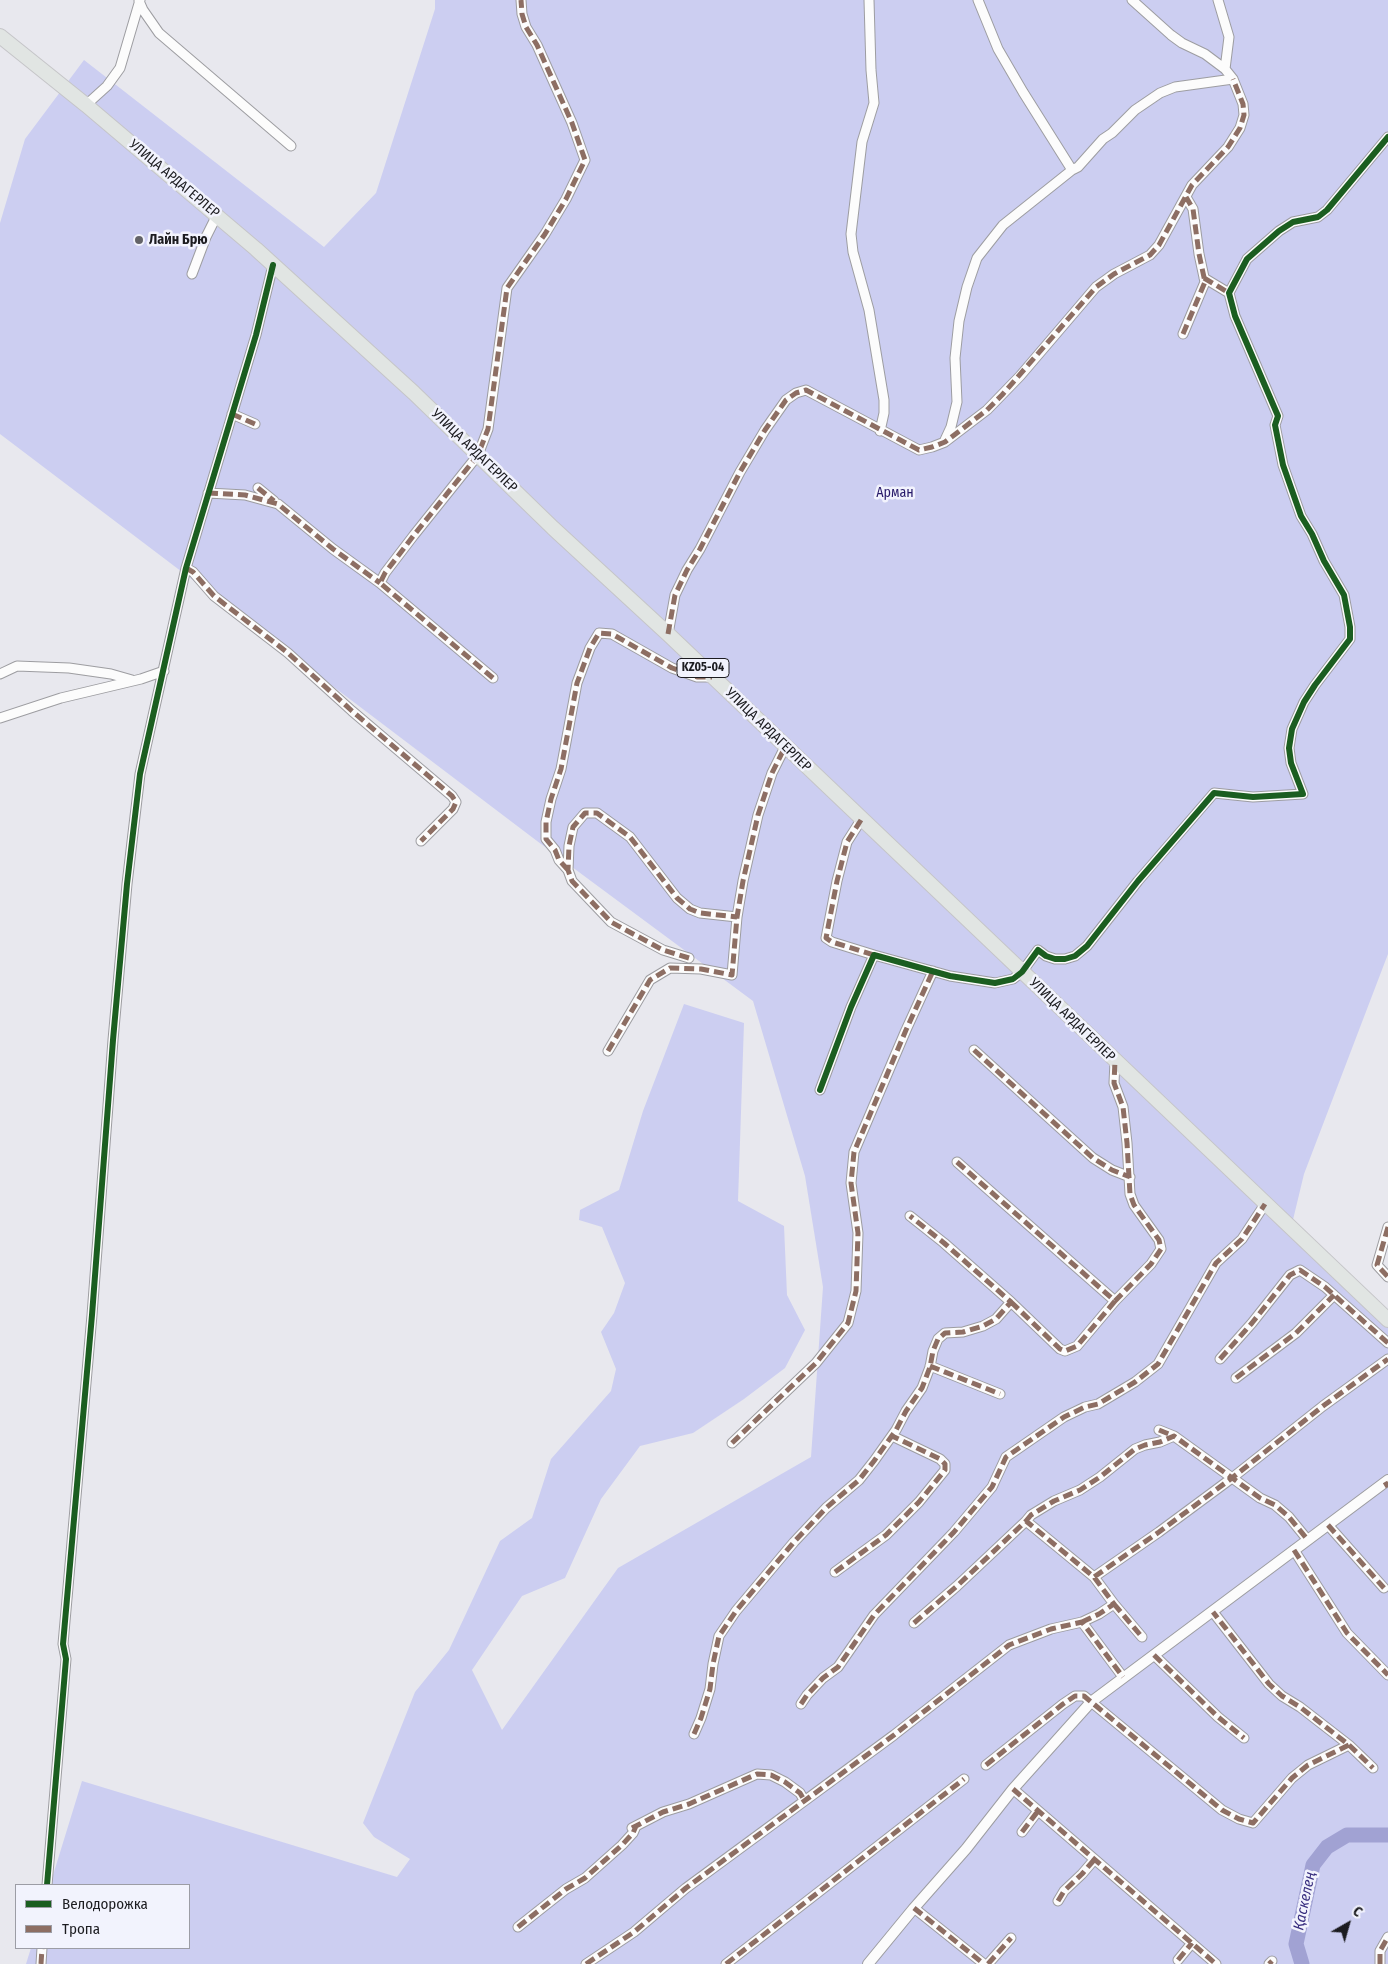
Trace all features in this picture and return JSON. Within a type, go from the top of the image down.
[{"type":"main road","name":"УЛИЦА АРДАГЕРЛЕР","points":[[0,36],[217,215],[414,393],[553,528],[668,634],[861,820],[1388,1320]]},
{"type":"street","points":[[86,105],[107,86],[120,68],[140,0]]},
{"type":"street","points":[[140,0],[144,10],[159,33],[291,146]]},
{"type":"street","points":[[380,583],[385,573],[478,455],[488,429],[507,288],[545,234],[566,199],[585,160],[572,123],[537,45],[526,27],[522,14],[521,0]]},
{"type":"street","points":[[869,0],[874,103],[862,142],[851,234],[853,252],[869,310],[884,400],[884,413],[880,431]]},
{"type":"street","points":[[978,0],[998,49],[1072,170]]},
{"type":"street","points":[[668,634],[675,595],[687,570],[740,472],[765,430],[786,400],[796,393],[806,390],[918,450],[945,442],[987,410],[1002,395],[1096,287],[1114,274],[1150,255],[1160,245],[1192,185],[1228,147],[1240,128],[1244,116],[1243,104],[1233,78],[1226,69],[1205,54],[1182,43],[1171,35],[1132,0]]},
{"type":"street","points":[[1218,0],[1229,37],[1226,69]]},
{"type":"street","points":[[945,442],[957,402],[955,358],[959,322],[966,287],[977,258],[994,234],[1078,167],[1103,139],[1112,133],[1135,110],[1160,93],[1188,84],[1233,78]]},
{"type":"street","points":[[861,820],[847,842],[826,938],[832,942],[874,955],[950,976],[995,983],[1013,979],[1022,972],[1038,950],[1046,956],[1055,959],[1065,959],[1075,956],[1087,946],[1138,881],[1214,793],[1253,797],[1303,794],[1291,763],[1288,748],[1292,729],[1304,702],[1350,639],[1350,627],[1344,594],[1324,561],[1312,534],[1301,516],[1283,465],[1275,425],[1278,416],[1235,316],[1229,293],[1247,259],[1279,231],[1293,222],[1318,217],[1327,210],[1388,137]]},
{"type":"street","points":[[1183,334],[1205,282],[1194,209],[1186,197]]},
{"type":"street","points":[[192,274],[206,237],[217,215]]},
{"type":"street","points":[[46,1884],[66,1669],[63,1644],[127,884],[140,774],[186,568],[256,335],[273,265]]},
{"type":"street","points":[[1204,278],[1229,293]]},
{"type":"street","points":[[232,414],[255,424]]},
{"type":"street","points":[[258,488],[333,549],[380,583],[493,678]]},
{"type":"street","points":[[208,493],[245,495],[278,504]]},
{"type":"street","points":[[186,568],[193,572],[214,596],[288,652],[352,711],[452,796],[456,802],[453,809],[421,841]]},
{"type":"street","points":[[568,870],[559,860],[555,850],[546,839],[546,822],[561,769],[577,683],[590,648],[599,633],[612,634],[696,678],[712,677]]},
{"type":"street","points":[[0,674],[17,666],[69,668],[111,674],[134,680]]},
{"type":"street","points":[[0,718],[89,690],[164,671]]},
{"type":"street","points":[[608,1051],[650,980],[670,968],[701,969],[732,975],[737,917],[758,816],[772,773],[785,747]]},
{"type":"street","points":[[689,958],[663,950],[611,922],[572,881],[568,870],[568,846],[573,827],[585,813],[597,813],[630,837],[677,898],[690,908],[700,913],[737,917]]},
{"type":"street","points":[[820,1090],[851,1007],[874,955]]},
{"type":"street","points":[[732,1443],[816,1363],[848,1324],[856,1291],[858,1233],[851,1183],[854,1152],[933,971]]},
{"type":"street","points":[[974,1050],[1093,1158],[1112,1170],[1130,1177]]},
{"type":"street","points":[[910,1216],[1011,1302],[1060,1349],[1065,1351],[1077,1346],[1115,1301],[1151,1264],[1161,1249],[1159,1240],[1134,1205],[1130,1194],[1123,1108],[1114,1083],[1115,1061]]},
{"type":"street","points":[[957,1162],[1115,1301]]},
{"type":"street","points":[[801,1704],[823,1678],[838,1667],[874,1615],[954,1532],[992,1487],[1006,1457],[1064,1417],[1085,1407],[1098,1404],[1135,1382],[1158,1364],[1216,1263],[1242,1239],[1265,1204]]},
{"type":"street","points":[[1388,1227],[1377,1265],[1388,1277]]},
{"type":"street","points":[[1220,1359],[1252,1323],[1290,1275],[1300,1270],[1334,1295],[1388,1343]]},
{"type":"street","points":[[1236,1378],[1296,1333],[1334,1295]]},
{"type":"street","points":[[694,1734],[710,1690],[713,1664],[719,1636],[722,1631],[766,1574],[826,1508],[859,1480],[892,1436],[906,1410],[922,1388],[938,1339],[945,1334],[963,1332],[983,1326],[996,1319],[1011,1302]]},
{"type":"street","points":[[1094,1577],[1160,1532],[1232,1478],[1322,1406],[1388,1360]]},
{"type":"street","points":[[930,1366],[1000,1394]]},
{"type":"street","points":[[1159,1430],[1174,1436],[1260,1498],[1276,1505],[1289,1517],[1307,1539]]},
{"type":"street","points":[[835,1572],[886,1535],[919,1502],[945,1470],[944,1464],[940,1459],[892,1436]]},
{"type":"street","points":[[914,1623],[957,1586],[1026,1521],[1031,1514],[1054,1501],[1080,1490],[1100,1477],[1134,1449],[1174,1436]]},
{"type":"street","points":[[868,1964],[966,1849],[1012,1789],[1091,1702],[1307,1539],[1387,1483]]},
{"type":"street","points":[[1026,1521],[1094,1577],[1142,1637]]},
{"type":"street","points":[[1328,1524],[1384,1588]]},
{"type":"street","points":[[1294,1550],[1347,1633],[1388,1675]]},
{"type":"street","points":[[586,1964],[634,1932],[686,1888],[894,1735],[1009,1645],[1051,1629],[1082,1622],[1114,1604]]},
{"type":"street","points":[[1212,1612],[1269,1684],[1282,1696],[1349,1745],[1374,1768]]},
{"type":"street","points":[[1082,1622],[1123,1677]]},
{"type":"street","points":[[1154,1655],[1218,1717],[1244,1738]]},
{"type":"street","points":[[986,1764],[1075,1696],[1084,1696],[1222,1810],[1247,1823],[1253,1823],[1297,1773],[1308,1765],[1349,1745]]},
{"type":"street","points":[[518,1927],[566,1888],[585,1878],[622,1846],[633,1833],[634,1827],[663,1812],[689,1804],[757,1774],[771,1775],[785,1782],[800,1793],[804,1800]]},
{"type":"street","points":[[726,1964],[964,1779]]},
{"type":"street","points":[[1012,1789],[1216,1964]]},
{"type":"street","points":[[1022,1832],[1038,1812]]},
{"type":"street","points":[[1058,1901],[1064,1891],[1094,1860]]},
{"type":"street","points":[[914,1908],[986,1964],[1011,1938]]},
{"type":"street","points":[[1380,1964],[1380,1951],[1388,1937]]},
{"type":"street","points":[[1178,1960],[1192,1943]]},
{"type":"street","points":[[41,1964],[42,1949]]},
{"type":"green space","name":"Арман","points":[[435,0],[1388,0],[1388,954],[1304,1174],[1291,1228],[1388,1320],[1388,1964],[26,1964],[31,1949],[190,1949],[190,1884],[50,1884],[82,1781],[397,1877],[410,1859],[374,1837],[363,1823],[415,1692],[449,1650],[500,1541],[532,1518],[551,1459],[611,1391],[616,1369],[601,1332],[614,1313],[625,1283],[602,1227],[579,1220],[580,1210],[619,1190],[643,1111],[684,1004],[744,1023],[738,1201],[784,1226],[787,1295],[805,1330],[785,1368],[744,1399],[693,1433],[640,1446],[601,1499],[565,1578],[522,1596],[472,1670],[502,1730],[618,1568],[811,1457],[823,1287],[805,1176],[753,1001],[541,844],[0,434],[0,223],[25,139],[84,60],[324,247],[376,193],[435,9]]},
{"type":"waterway","name":"Қаскелең","points":[[1302,1964],[1296,1944],[1313,1865],[1327,1847],[1347,1835],[1388,1835]]},
{"type":"marked path","points":[[493,678],[380,583],[385,573],[414,535],[478,455],[488,429],[507,288],[545,234],[566,199],[585,160],[572,123],[537,45],[526,27],[522,14],[521,0]]},
{"type":"marked path","points":[[668,634],[675,595],[687,570],[740,472],[765,430],[786,400],[796,393],[806,390],[919,450],[945,442],[987,410],[1002,395],[1096,287],[1114,274],[1150,255],[1159,245],[1192,185],[1228,147],[1240,128],[1244,115],[1243,104],[1233,79]]},
{"type":"marked path","points":[[1183,334],[1205,282],[1193,209],[1186,197]]},
{"type":"marked path","points":[[1204,278],[1229,293]]},
{"type":"marked path","points":[[232,414],[255,424]]},
{"type":"marked path","points":[[258,488],[274,501]]},
{"type":"marked path","points":[[208,493],[245,495],[278,504],[333,549],[380,583]]},
{"type":"marked path","points":[[186,568],[193,572],[214,596],[288,653],[352,711],[452,796],[456,802],[453,809],[421,841]]},
{"type":"marked path","points":[[568,870],[559,860],[555,850],[546,839],[546,822],[561,769],[577,683],[590,648],[599,633],[612,634],[672,668],[697,677],[712,677]]},
{"type":"marked path","points":[[608,1051],[650,980],[670,968],[701,969],[732,975],[737,917],[758,815],[772,773],[785,747]]},
{"type":"marked path","points":[[689,958],[663,950],[611,922],[572,881],[568,870],[569,846],[573,827],[585,813],[597,813],[630,837],[677,898],[690,909],[700,913],[737,917]]},
{"type":"marked path","points":[[861,820],[847,842],[826,938],[832,942],[874,955]]},
{"type":"marked path","points":[[732,1443],[816,1363],[848,1323],[856,1291],[858,1233],[851,1183],[854,1152],[933,971]]},
{"type":"marked path","points":[[974,1050],[1093,1158],[1112,1170],[1130,1177]]},
{"type":"marked path","points":[[957,1162],[1115,1301],[1151,1264],[1161,1249],[1159,1240],[1134,1205],[1130,1194],[1123,1107],[1114,1083],[1115,1061]]},
{"type":"marked path","points":[[801,1704],[823,1678],[838,1667],[874,1615],[954,1532],[992,1487],[1006,1457],[1064,1417],[1085,1407],[1098,1404],[1135,1382],[1158,1364],[1216,1263],[1242,1239],[1265,1204]]},
{"type":"marked path","points":[[694,1734],[710,1689],[719,1636],[736,1611],[794,1542],[826,1508],[859,1480],[874,1461],[922,1388],[938,1339],[945,1333],[963,1332],[983,1326],[996,1319],[1011,1302],[910,1216]]},
{"type":"marked path","points":[[1388,1227],[1377,1265],[1388,1277]]},
{"type":"marked path","points":[[1220,1359],[1252,1323],[1290,1275],[1300,1270],[1325,1287],[1388,1343]]},
{"type":"marked path","points":[[1236,1378],[1296,1333],[1334,1295]]},
{"type":"marked path","points":[[1011,1302],[1060,1349],[1065,1351],[1077,1346],[1115,1301]]},
{"type":"marked path","points":[[914,1623],[957,1586],[1026,1521],[1094,1577],[1232,1478],[1323,1406],[1388,1359]]},
{"type":"marked path","points":[[930,1366],[1000,1394]]},
{"type":"marked path","points":[[1159,1430],[1174,1436]]},
{"type":"marked path","points":[[835,1572],[886,1535],[919,1502],[945,1470],[945,1464],[940,1459],[892,1436]]},
{"type":"marked path","points":[[1026,1521],[1031,1515],[1054,1501],[1080,1490],[1100,1477],[1135,1449],[1174,1436],[1260,1498],[1275,1505],[1289,1517],[1307,1539]]},
{"type":"marked path","points":[[1385,1482],[1388,1487]]},
{"type":"marked path","points":[[1328,1525],[1384,1588]]},
{"type":"marked path","points":[[1294,1550],[1347,1633],[1388,1675]]},
{"type":"marked path","points":[[1082,1622],[1114,1604],[1094,1577]]},
{"type":"marked path","points":[[1114,1604],[1142,1637]]},
{"type":"marked path","points":[[986,1765],[1063,1704],[1075,1696],[1084,1696],[1222,1810],[1239,1819],[1253,1823],[1292,1778],[1308,1765],[1349,1745],[1300,1707],[1282,1696],[1269,1684],[1213,1612]]},
{"type":"marked path","points":[[586,1964],[634,1932],[686,1888],[894,1735],[1009,1645],[1051,1629],[1082,1622],[1123,1677]]},
{"type":"marked path","points":[[1154,1655],[1218,1717],[1244,1738]]},
{"type":"marked path","points":[[1349,1745],[1373,1768]]},
{"type":"marked path","points":[[632,1828],[663,1812],[689,1804],[757,1774],[771,1775],[785,1782],[800,1793],[804,1800]]},
{"type":"marked path","points":[[726,1964],[964,1779]]},
{"type":"marked path","points":[[1013,1789],[1216,1964]]},
{"type":"marked path","points":[[1022,1832],[1038,1811]]},
{"type":"marked path","points":[[518,1927],[566,1889],[585,1878],[622,1845],[633,1833],[636,1826]]},
{"type":"marked path","points":[[1058,1901],[1064,1891],[1094,1860]]},
{"type":"marked path","points":[[914,1908],[984,1964]]},
{"type":"marked path","points":[[1380,1964],[1380,1951],[1388,1937]]},
{"type":"marked path","points":[[988,1964],[1011,1938]]},
{"type":"marked path","points":[[1178,1960],[1192,1943]]},
{"type":"marked path","points":[[41,1964],[42,1949]]},
{"type":"marked path","points":[[1269,1964],[1272,1961]]},
{"type":"cycle path","points":[[820,1090],[851,1007],[874,955],[950,976],[995,983],[1013,979],[1022,972],[1038,950],[1046,956],[1055,959],[1075,956],[1087,946],[1138,881],[1214,793],[1253,797],[1303,794],[1291,763],[1289,748],[1292,729],[1304,702],[1350,639],[1350,627],[1344,595],[1301,516],[1283,465],[1275,425],[1278,416],[1235,316],[1229,293],[1247,259],[1279,231],[1293,222],[1318,217],[1327,210],[1388,137]]},
{"type":"cycle path","points":[[47,1884],[66,1659],[63,1644],[92,1315],[113,1040],[127,884],[140,774],[186,568],[256,335],[273,265]]},
{"type":"place","name":"Лайн Брю","points":[[139,240]]}]
